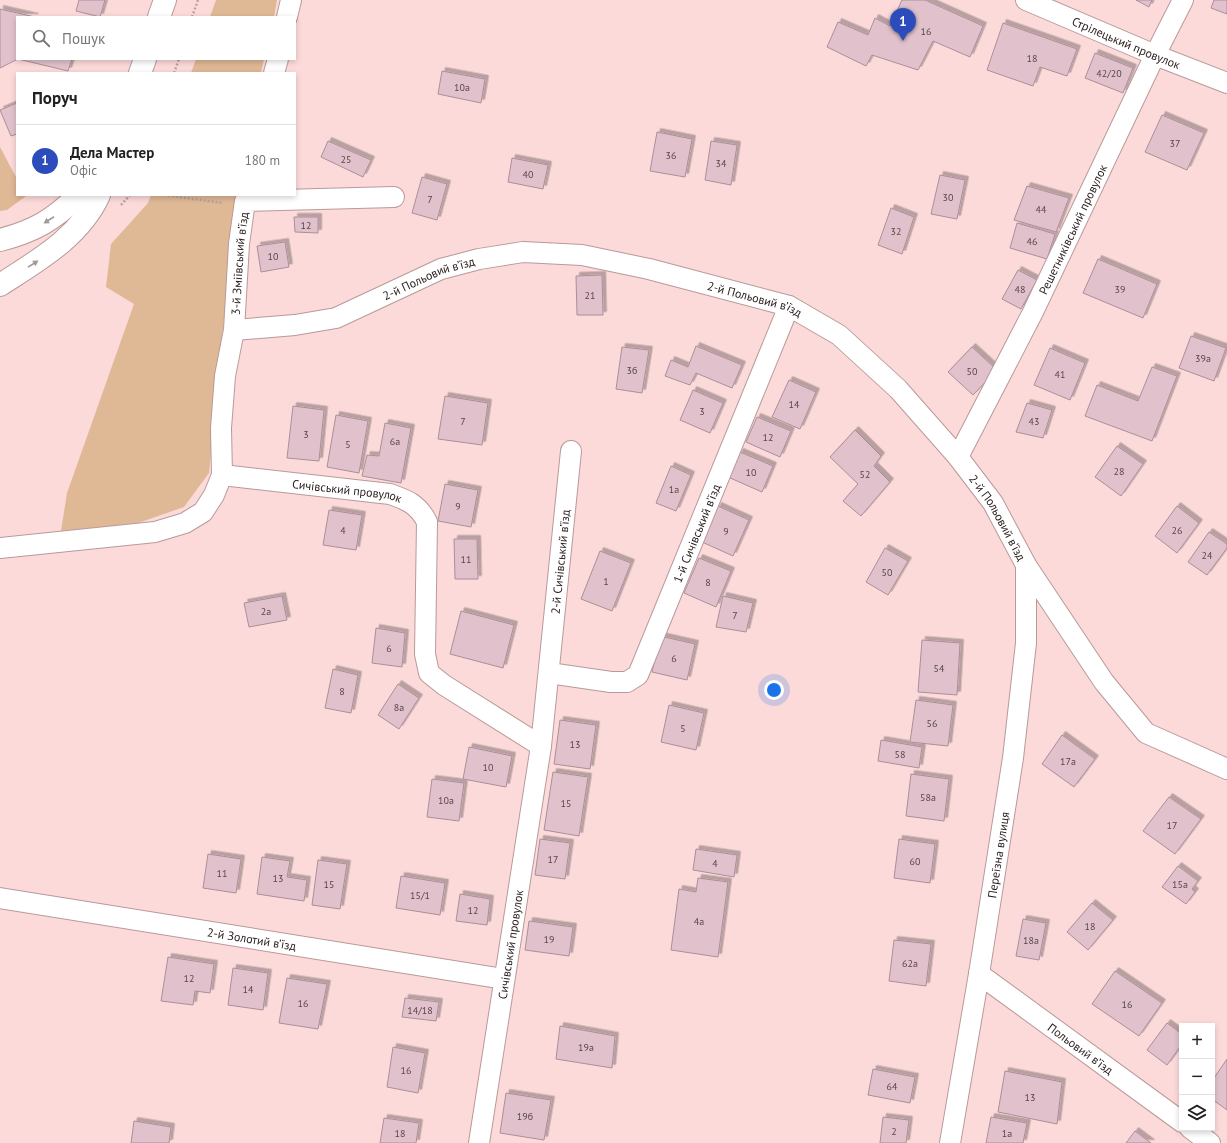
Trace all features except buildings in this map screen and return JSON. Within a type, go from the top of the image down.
[{"type":"main road","points":[[159,16],[165,0]]},
{"type":"main road","points":[[140,72],[145,60]]},
{"type":"main road","points":[[0,240],[25,232],[48,221],[78,196]]},
{"type":"main road","points":[[0,285],[44,257],[74,230],[95,204],[99,196]]},
{"type":"street","points":[[287,16],[291,0]]},
{"type":"street","name":"Стрілецький провулок","points":[[1026,0],[1154,55],[1227,83]]},
{"type":"street","name":"Решетниківський провулок","points":[[958,457],[1033,312],[1154,55],[1183,0]]},
{"type":"street","points":[[274,72],[278,60]]},
{"type":"street","name":"3-й Зміївський в’їзд","points":[[234,330],[239,244],[245,201],[394,197]]},
{"type":"street","name":"2-й Польовий в’їзд","points":[[234,330],[295,325],[336,318],[441,269],[478,259],[523,252],[582,255],[649,269],[789,306],[839,335],[898,389],[958,457],[993,503],[1026,565],[1104,682],[1146,733],[1227,769]]},
{"type":"street","name":"1-й Сичівський в’їзд","points":[[549,673],[611,682],[627,682],[638,674],[789,306]]},
{"type":"street","points":[[0,548],[155,532],[185,523],[203,512],[214,495],[222,475],[221,428],[225,376],[234,330]]},
{"type":"street","name":"2-й Сичівський в’їзд","points":[[549,673],[571,451]]},
{"type":"street","name":"Сичівський провулок","points":[[222,475],[390,494],[409,501],[422,512],[427,522],[425,654],[429,674],[474,706],[541,746]]},
{"type":"street","name":"Переїзна вулиця","points":[[950,1143],[979,974],[1013,758],[1026,643],[1026,565]]},
{"type":"street","name":"Сичівський провулок","points":[[479,1143],[541,746],[549,673]]},
{"type":"street","name":"2-й Золотий в’їзд","points":[[0,898],[504,979]]},
{"type":"street","name":"Польовий в’їзд","points":[[979,974],[1179,1120]]},
{"type":"street","points":[[1194,1131],[1210,1143]]},
{"type":"path","points":[[192,16],[198,0]]},
{"type":"path","points":[[174,72],[179,60]]},
{"type":"path","points":[[178,196],[245,201]]},
{"type":"shaded area","points":[[216,0],[277,0],[274,16],[210,16]]},
{"type":"shaded area","points":[[196,60],[264,60],[261,72],[191,72]]},
{"type":"shaded area","points":[[0,147],[16,177],[16,196],[26,196],[7,210],[0,211]]},
{"type":"shaded area","points":[[151,196],[236,196],[209,473],[184,507],[138,523],[61,531],[67,493],[134,304],[106,287],[111,244],[148,203]]},
{"type":"place","name":"Дела Мастер","points":[[903,41]]}]
